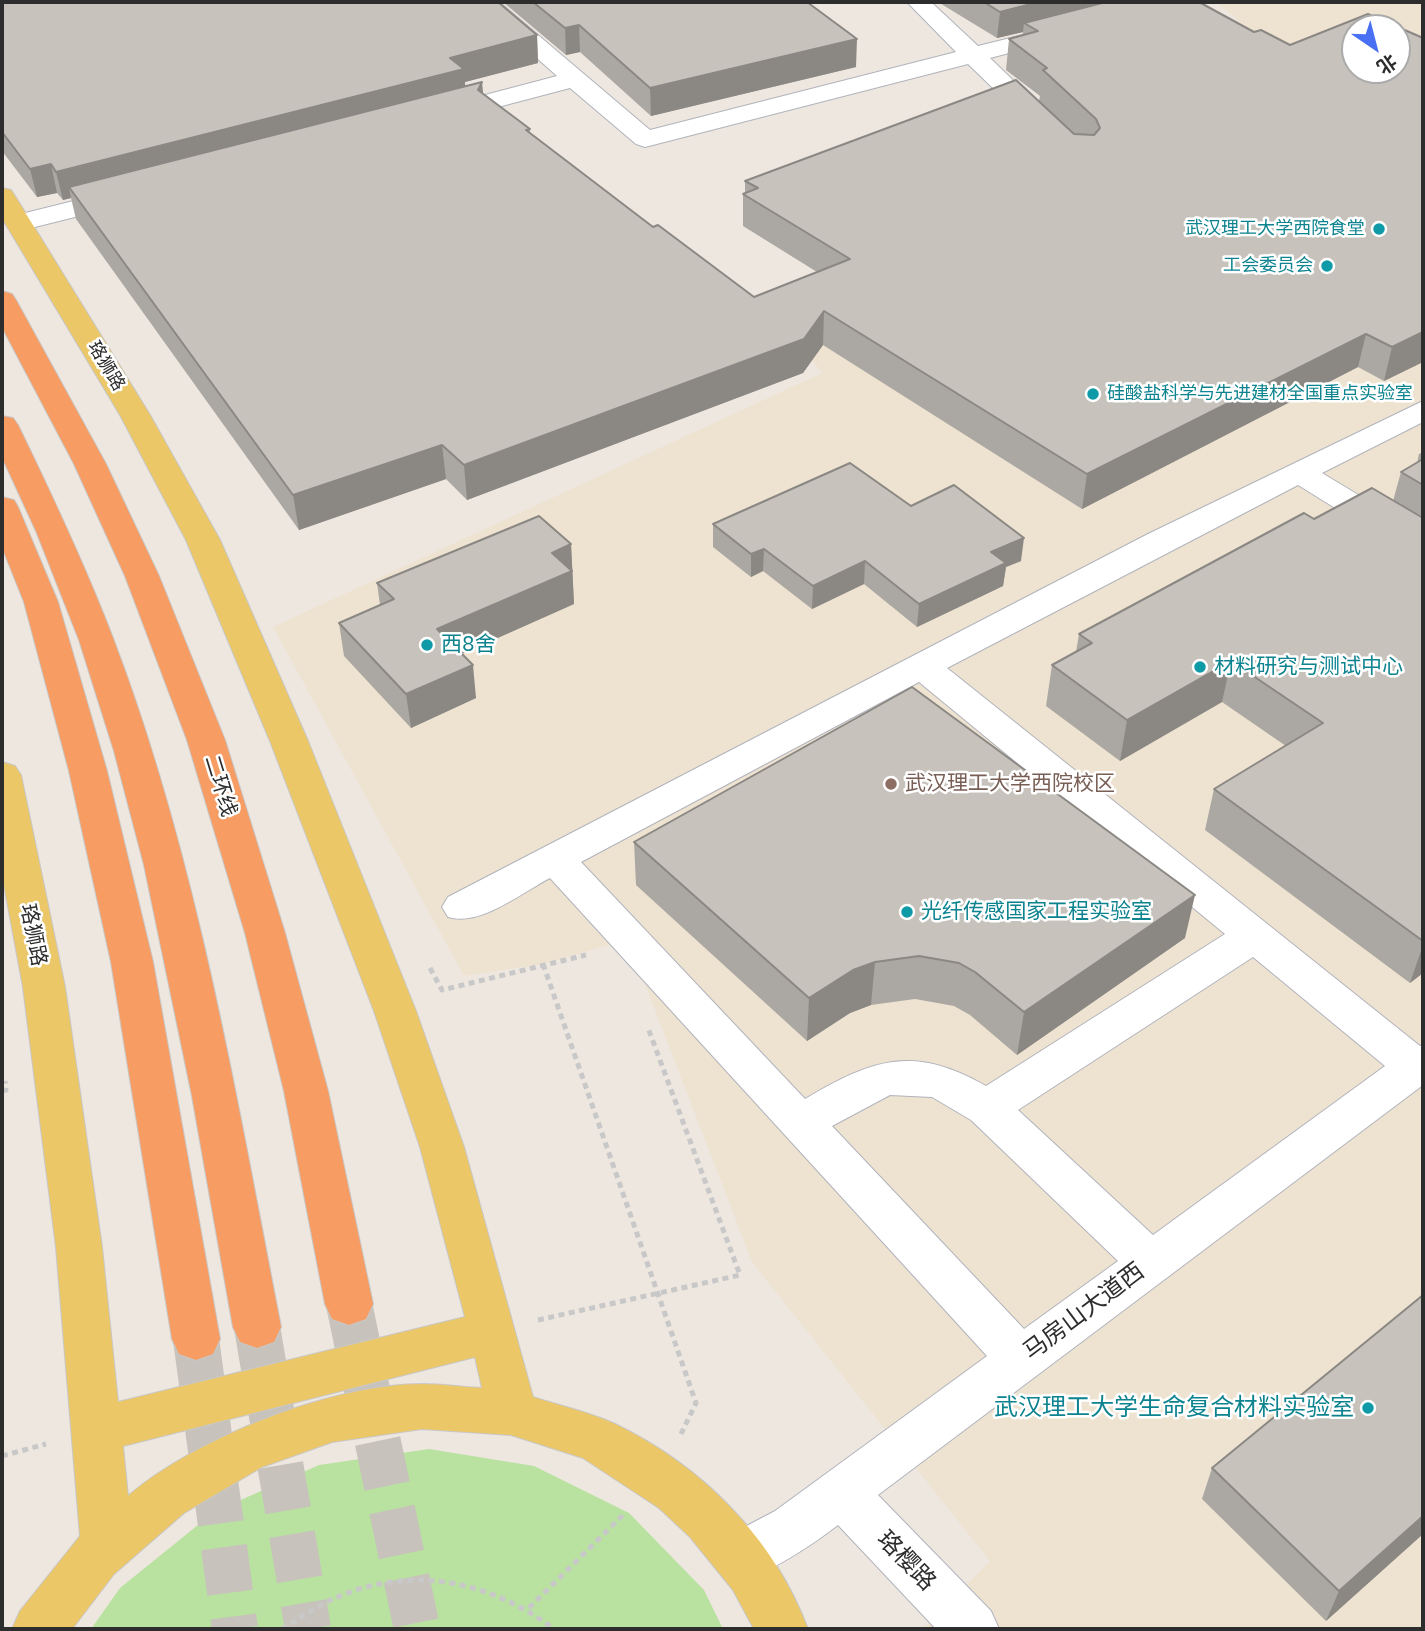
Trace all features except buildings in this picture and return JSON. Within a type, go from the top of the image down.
[{"type":"highway","name":"二环线","points":[[2,300],[90,464],[142,576],[206,740],[265,933],[306,1091],[349,1304]]},
{"type":"highway","points":[[2,425],[32,482],[82,599],[133,758],[184,950],[257,1327]]},
{"type":"highway","points":[[2,507],[41,602],[88,771],[123,924],[162,1127],[196,1339]]},
{"type":"main road","name":"珞狮路","points":[[2,197],[135,415],[203,540],[289,741],[395,1011],[442,1147],[493,1331],[512,1412]]},
{"type":"main road","name":"珞狮路","points":[[2,775],[44,987],[79,1247],[107,1543]]},
{"type":"main road","points":[[96,1407],[493,1331]]},
{"type":"main road","points":[[39,1629],[107,1543],[165,1496],[248,1447],[335,1416],[424,1404],[512,1412],[585,1433],[651,1470],[700,1510],[741,1557],[781,1629]]},
{"type":"street","points":[[485,2],[645,139],[1086,26]]},
{"type":"street","points":[[918,2],[1061,139]]},
{"type":"street","points":[[416,120],[575,79]]},
{"type":"street","points":[[19,223],[151,189]]},
{"type":"street","points":[[462,907],[922,666],[1423,410]]},
{"type":"street","points":[[1299,472],[1423,548]]},
{"type":"street","points":[[922,666],[1254,936],[1420,1064]]},
{"type":"street","points":[[554,858],[1021,1359]]},
{"type":"street","points":[[987,1108],[1254,936]]},
{"type":"street","name":"马房山大道西","points":[[741,1557],[793,1528],[1420,1064]]},
{"type":"street","points":[[801,1123],[851,1093],[887,1078],[939,1080],[987,1108],[1151,1263]]},
{"type":"street","name":"珞樱路","points":[[841,1492],[972,1629]]},
{"type":"path","points":[[429,965],[442,990],[593,954]]},
{"type":"path","points":[[543,964],[657,1291]]},
{"type":"path","points":[[493,1331],[657,1291],[740,1275],[643,1014]]},
{"type":"path","points":[[282,1629],[342,1595],[407,1579],[471,1584],[529,1608],[554,1629]]},
{"type":"shaded area","name":"武汉理工大学西院校区","points":[[1217,2],[1423,2],[1423,1629],[923,1629],[990,1561],[752,1262],[635,958],[619,942],[543,964],[464,976],[273,627],[822,373],[770,306],[1309,81]]},
{"type":"green space","points":[[429,1449],[534,1466],[629,1513],[704,1590],[723,1629],[91,1629],[120,1588],[214,1512],[319,1465]]},
{"type":"tunnel","points":[[349,1304],[417,1629]]},
{"type":"tunnel","points":[[257,1327],[308,1629]]},
{"type":"tunnel","points":[[196,1339],[235,1629]]},
{"type":"place","name":"武汉理工大学西院食堂","points":[[1379,229]]},
{"type":"place","name":"工会委员会","points":[[1327,266]]},
{"type":"place","name":"硅酸盐科学与先进建材全国重点实验室","points":[[1093,394]]},
{"type":"place","name":"西8舍","points":[[427,645]]},
{"type":"place","name":"材料研究与测试中心","points":[[1200,667]]},
{"type":"place","name":"武汉理工大学西院校区","points":[[891,784]]},
{"type":"place","name":"光纤传感国家工程实验室","points":[[907,912]]},
{"type":"place","name":"武汉理工大学生命复合材料实验室","points":[[1368,1408]]}]
